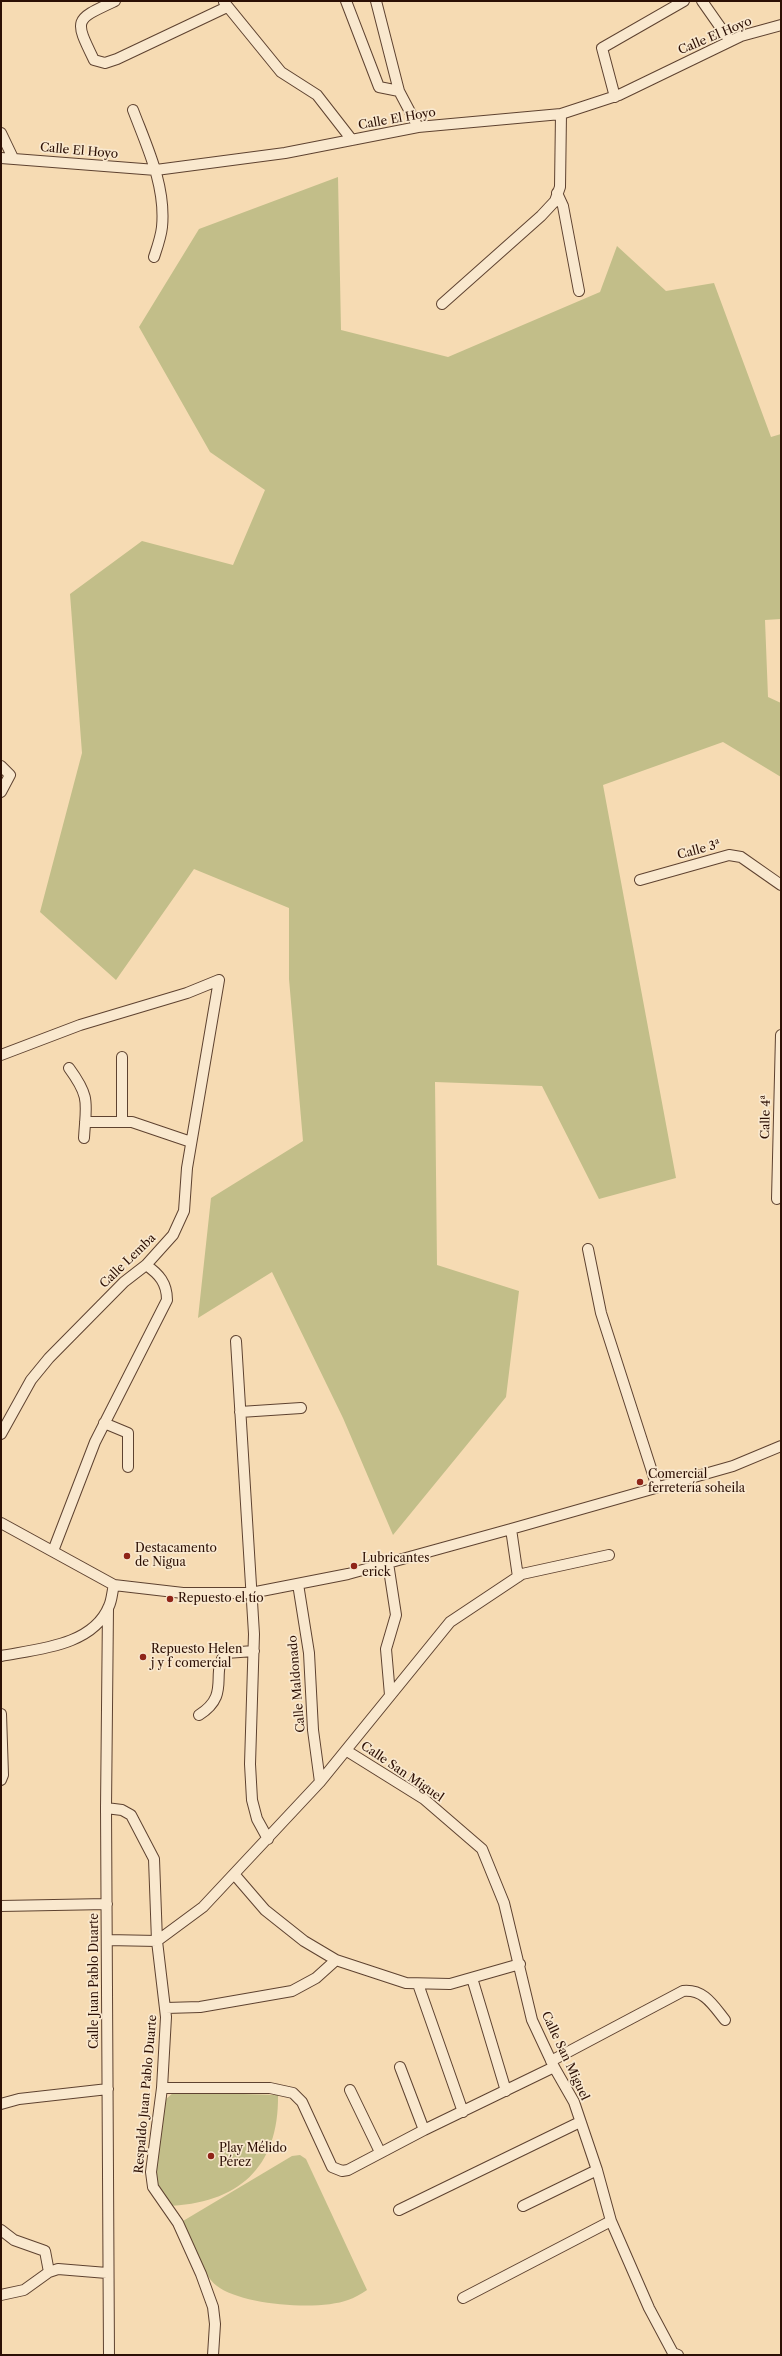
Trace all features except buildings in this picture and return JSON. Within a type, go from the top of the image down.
[{"type":"street","points":[[115,1],[86,14],[81,20],[80,31],[94,60],[105,63],[117,59],[225,4],[281,72],[317,95],[352,140]]},
{"type":"street","points":[[346,1],[379,87],[399,91]]},
{"type":"street","points":[[376,1],[399,91],[418,127]]},
{"type":"street","points":[[615,97],[602,48],[684,1]]},
{"type":"street","points":[[702,1],[730,41]]},
{"type":"street","name":"Calle El Hoyo","points":[[1,158],[156,170],[285,153],[418,127],[561,114],[615,97],[730,41],[781,25]]},
{"type":"street","points":[[133,110],[156,170],[162,204],[162,229],[154,257]]},
{"type":"street","points":[[442,304],[541,216],[555,201],[560,187],[561,114]]},
{"type":"street","points":[[1,133],[12,158]]},
{"type":"street","points":[[557,193],[563,206],[580,291]]},
{"type":"street","points":[[1,766],[10,775],[1,792]]},
{"type":"street","name":"Calle 3ª","points":[[640,880],[729,855],[741,857],[781,885]]},
{"type":"street","name":"Calle Lemba","points":[[1,1055],[80,1025],[187,993],[219,980],[191,1142],[184,1211],[172,1235],[146,1265],[124,1282],[49,1358],[31,1380],[1,1434]]},
{"type":"street","name":"Calle 4ª","points":[[777,1200],[780,1141],[781,1035]]},
{"type":"street","points":[[122,1056],[122,1122]]},
{"type":"street","points":[[69,1068],[83,1088],[86,1096],[84,1138]]},
{"type":"street","points":[[85,1122],[132,1122],[191,1142]]},
{"type":"street","points":[[588,1249],[601,1313],[657,1488]]},
{"type":"street","points":[[53,1551],[95,1442],[167,1300],[167,1288],[159,1274],[146,1265]]},
{"type":"street","points":[[236,1341],[254,1651],[250,1764],[252,1800],[257,1819],[268,1839]]},
{"type":"street","points":[[240,1412],[301,1408]]},
{"type":"street","points":[[104,1424],[128,1433],[128,1467]]},
{"type":"street","points":[[1,1523],[114,1585],[183,1593],[251,1593],[298,1584],[388,1563],[511,1529],[733,1466],[781,1446]]},
{"type":"street","points":[[511,1529],[518,1577]]},
{"type":"street","points":[[107,1940],[158,1941],[203,1907],[268,1839],[347,1751],[390,1695],[450,1622],[522,1574],[609,1555]]},
{"type":"street","points":[[388,1563],[396,1615],[386,1649],[390,1695]]},
{"type":"street","name":"Calle Maldonado","points":[[298,1584],[309,1653],[313,1730],[320,1782]]},
{"type":"street","points":[[1,1656],[54,1646],[79,1636],[97,1623],[108,1608],[114,1585]]},
{"type":"street","name":"Calle Juan Pablo Duarte","points":[[108,1608],[106,1808],[108,2089],[107,2273],[109,2355]]},
{"type":"street","points":[[199,1715],[212,1707],[218,1694],[220,1661],[226,1653],[254,1651]]},
{"type":"street","points":[[1,1714],[3,1762],[3,1775],[1,1780]]},
{"type":"street","name":"Calle San Miguel","points":[[347,1751],[424,1799],[482,1849],[504,1903],[520,1964],[532,2020],[553,2064],[574,2102],[597,2170],[611,2220],[649,2308],[672,2352],[678,2355]]},
{"type":"street","name":"Respaldo Juan Pablo Duarte","points":[[106,1808],[122,1810],[131,1815],[154,1860],[158,1941],[166,2008],[162,2088],[151,2172],[153,2187],[178,2223],[206,2287],[213,2307],[215,2324],[213,2355]]},
{"type":"street","points":[[234,1874],[265,1910],[304,1941],[336,1960],[406,1983],[450,1984],[520,1964]]},
{"type":"street","points":[[1,1906],[107,1904]]},
{"type":"street","points":[[166,2008],[200,2007],[292,1991],[316,1978],[336,1960]]},
{"type":"street","points":[[472,1978],[506,2091]]},
{"type":"street","points":[[418,1984],[463,2112]]},
{"type":"street","points":[[162,2088],[270,2088],[293,2093],[302,2102],[332,2167],[342,2171],[348,2170],[424,2130],[506,2091],[683,1991],[699,1992],[706,1996],[725,2020]]},
{"type":"street","points":[[400,2067],[424,2130]]},
{"type":"street","points":[[1,2104],[19,2098],[108,2089]]},
{"type":"street","points":[[350,2090],[380,2152]]},
{"type":"street","points":[[399,2210],[580,2122]]},
{"type":"street","points":[[523,2206],[597,2170]]},
{"type":"street","points":[[463,2298],[611,2220]]},
{"type":"street","points":[[1,2230],[14,2240],[45,2251],[49,2272]]},
{"type":"street","points":[[1,2295],[24,2290],[49,2272],[58,2269],[107,2273]]},
{"type":"shaded area","points":[[338,177],[341,330],[448,357],[600,292],[617,246],[666,291],[714,283],[771,437],[781,434],[781,619],[765,620],[768,697],[781,703],[781,777],[723,742],[603,785],[676,1178],[599,1199],[542,1086],[435,1082],[437,1265],[519,1291],[506,1397],[393,1535],[343,1418],[272,1272],[198,1318],[211,1198],[303,1141],[289,979],[289,908],[194,869],[116,980],[40,912],[82,753],[70,594],[142,541],[233,565],[265,490],[210,452],[139,327],[199,229]]},
{"type":"shaded area","name":"Play Mélido Pérez","points":[[174,2092],[278,2095],[276,2121],[271,2143],[262,2162],[249,2177],[233,2189],[214,2198],[192,2204],[166,2206],[157,2190],[153,2173],[165,2100]]},
{"type":"shaded area","points":[[300,2155],[306,2159],[367,2290],[350,2299],[319,2305],[261,2302],[228,2293],[211,2280],[201,2265],[183,2221],[292,2156]]},
{"type":"place","name":"Comercial ferretería soheila","points":[[640,1482]]},
{"type":"place","name":"Destacamento de Nigua","points":[[127,1556]]},
{"type":"place","name":"Lubricantes erick","points":[[354,1566]]},
{"type":"place","name":"Repuesto el tío","points":[[170,1599]]},
{"type":"place","name":"Repuesto Helen j y f comercial","points":[[143,1657]]},
{"type":"place","name":"Play Mélido Pérez","points":[[211,2156]]}]
